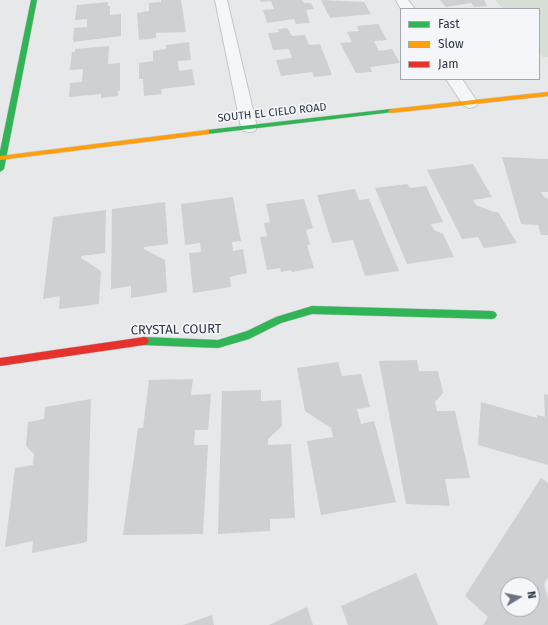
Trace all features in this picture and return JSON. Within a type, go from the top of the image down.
[{"type":"street","points":[[0,169],[34,0]]},
{"type":"street","points":[[221,0],[249,127]]},
{"type":"street","points":[[455,80],[470,103]]},
{"type":"street","name":"SOUTH EL CIELO ROAD","points":[[1,158],[249,127],[548,94]]},
{"type":"street","name":"CRYSTAL COURT","points":[[0,362],[142,341],[218,344],[249,335],[279,320],[312,310],[492,315]]},
{"type":"shaded area","points":[[495,0],[548,0],[548,57],[543,57],[540,54],[540,8],[502,8]]},
{"type":"building","points":[[161,0],[181,0],[186,32],[156,33],[156,38],[139,40],[137,13],[149,11],[149,3],[161,2]]},
{"type":"building","points":[[260,0],[302,0],[304,3],[311,3],[314,9],[306,10],[310,23],[296,24],[294,19],[267,23],[263,10],[274,9],[271,1],[261,2]]},
{"type":"building","points":[[321,0],[364,2],[371,14],[330,18]]},
{"type":"building","points":[[440,0],[484,0],[487,6],[474,7],[471,3],[446,7]]},
{"type":"building","points":[[108,2],[108,6],[110,6],[110,15],[121,14],[121,36],[73,42],[74,28],[87,27],[87,19],[75,20],[77,5]]},
{"type":"building","points":[[378,24],[387,40],[374,41],[379,51],[392,49],[400,63],[370,67],[372,72],[356,73],[340,43],[352,42],[347,32],[359,31],[357,26]]},
{"type":"building","points":[[287,28],[292,36],[305,35],[309,45],[320,44],[332,75],[314,77],[312,72],[281,76],[276,60],[292,58],[289,49],[273,50],[268,33],[279,32],[278,29]]},
{"type":"building","points":[[189,42],[191,60],[178,61],[179,71],[192,69],[195,85],[161,89],[162,94],[144,96],[143,79],[139,79],[139,63],[153,61],[153,51],[166,49],[166,45]]},
{"type":"building","points":[[109,46],[108,64],[120,63],[120,91],[118,91],[118,96],[101,98],[101,94],[69,97],[70,83],[82,82],[83,69],[70,70],[72,52],[75,52],[75,49]]},
{"type":"building","points":[[502,157],[548,159],[548,192],[541,192],[543,196],[548,199],[548,235],[541,235],[538,225],[521,224]]},
{"type":"building","points":[[473,164],[492,197],[473,200],[476,205],[494,212],[498,212],[517,243],[484,248],[478,237],[462,239],[427,170]]},
{"type":"building","points":[[407,184],[410,188],[426,186],[443,222],[431,224],[434,230],[443,234],[454,257],[407,264],[375,188]]},
{"type":"building","points":[[355,189],[359,200],[369,199],[399,271],[365,276],[353,240],[332,243],[317,195]]},
{"type":"building","points":[[233,197],[241,241],[232,242],[233,251],[243,249],[247,273],[230,277],[231,287],[193,293],[189,253],[201,252],[200,243],[185,245],[181,204]]},
{"type":"building","points":[[304,199],[313,228],[306,230],[310,244],[307,245],[314,268],[292,272],[291,270],[281,272],[280,268],[267,270],[260,237],[267,236],[264,223],[270,222],[266,204]]},
{"type":"building","points":[[165,202],[168,244],[144,247],[144,249],[165,260],[167,292],[131,298],[131,286],[111,289],[112,209]]},
{"type":"building","points":[[106,210],[105,253],[81,256],[81,258],[101,271],[99,304],[59,309],[60,296],[43,299],[53,217]]},
{"type":"building","points":[[417,360],[419,371],[438,371],[443,393],[435,402],[437,411],[455,411],[470,478],[445,479],[450,506],[406,504],[379,361]]},
{"type":"building","points":[[338,362],[342,376],[361,374],[370,407],[357,409],[361,424],[374,421],[396,502],[321,515],[307,441],[333,437],[331,428],[305,411],[297,368]]},
{"type":"building","points":[[193,379],[191,395],[211,394],[208,430],[195,430],[194,445],[208,445],[203,534],[123,535],[138,428],[143,428],[149,380]]},
{"type":"building","points":[[261,390],[261,401],[281,400],[282,426],[268,439],[268,445],[291,444],[295,518],[270,519],[270,531],[218,534],[222,391]]},
{"type":"building","points":[[544,394],[548,395],[548,465],[478,445],[481,402],[537,418],[537,415],[545,417]]},
{"type":"building","points":[[91,399],[87,542],[32,553],[33,541],[5,547],[15,468],[33,465],[34,454],[26,446],[28,422],[44,419],[45,407]]},
{"type":"building","points":[[541,478],[548,483],[548,577],[544,584],[548,598],[548,625],[483,625],[488,617],[465,596]]},
{"type":"building","points":[[416,573],[438,625],[348,625],[341,606]]},
{"type":"building","points":[[307,607],[313,625],[269,625]]},
{"type":"building","points":[[212,615],[214,625],[183,625]]},
{"type":"traffic: fast","points":[[0,169],[34,0]]},
{"type":"traffic: fast","points":[[207,132],[391,111]]},
{"type":"traffic: fast","points":[[144,341],[218,344],[249,335],[279,320],[312,310],[492,315]]},
{"type":"traffic: slow","points":[[391,111],[548,94]]},
{"type":"traffic: slow","points":[[0,158],[207,132]]},
{"type":"traffic: jam","points":[[0,362],[144,341]]}]
